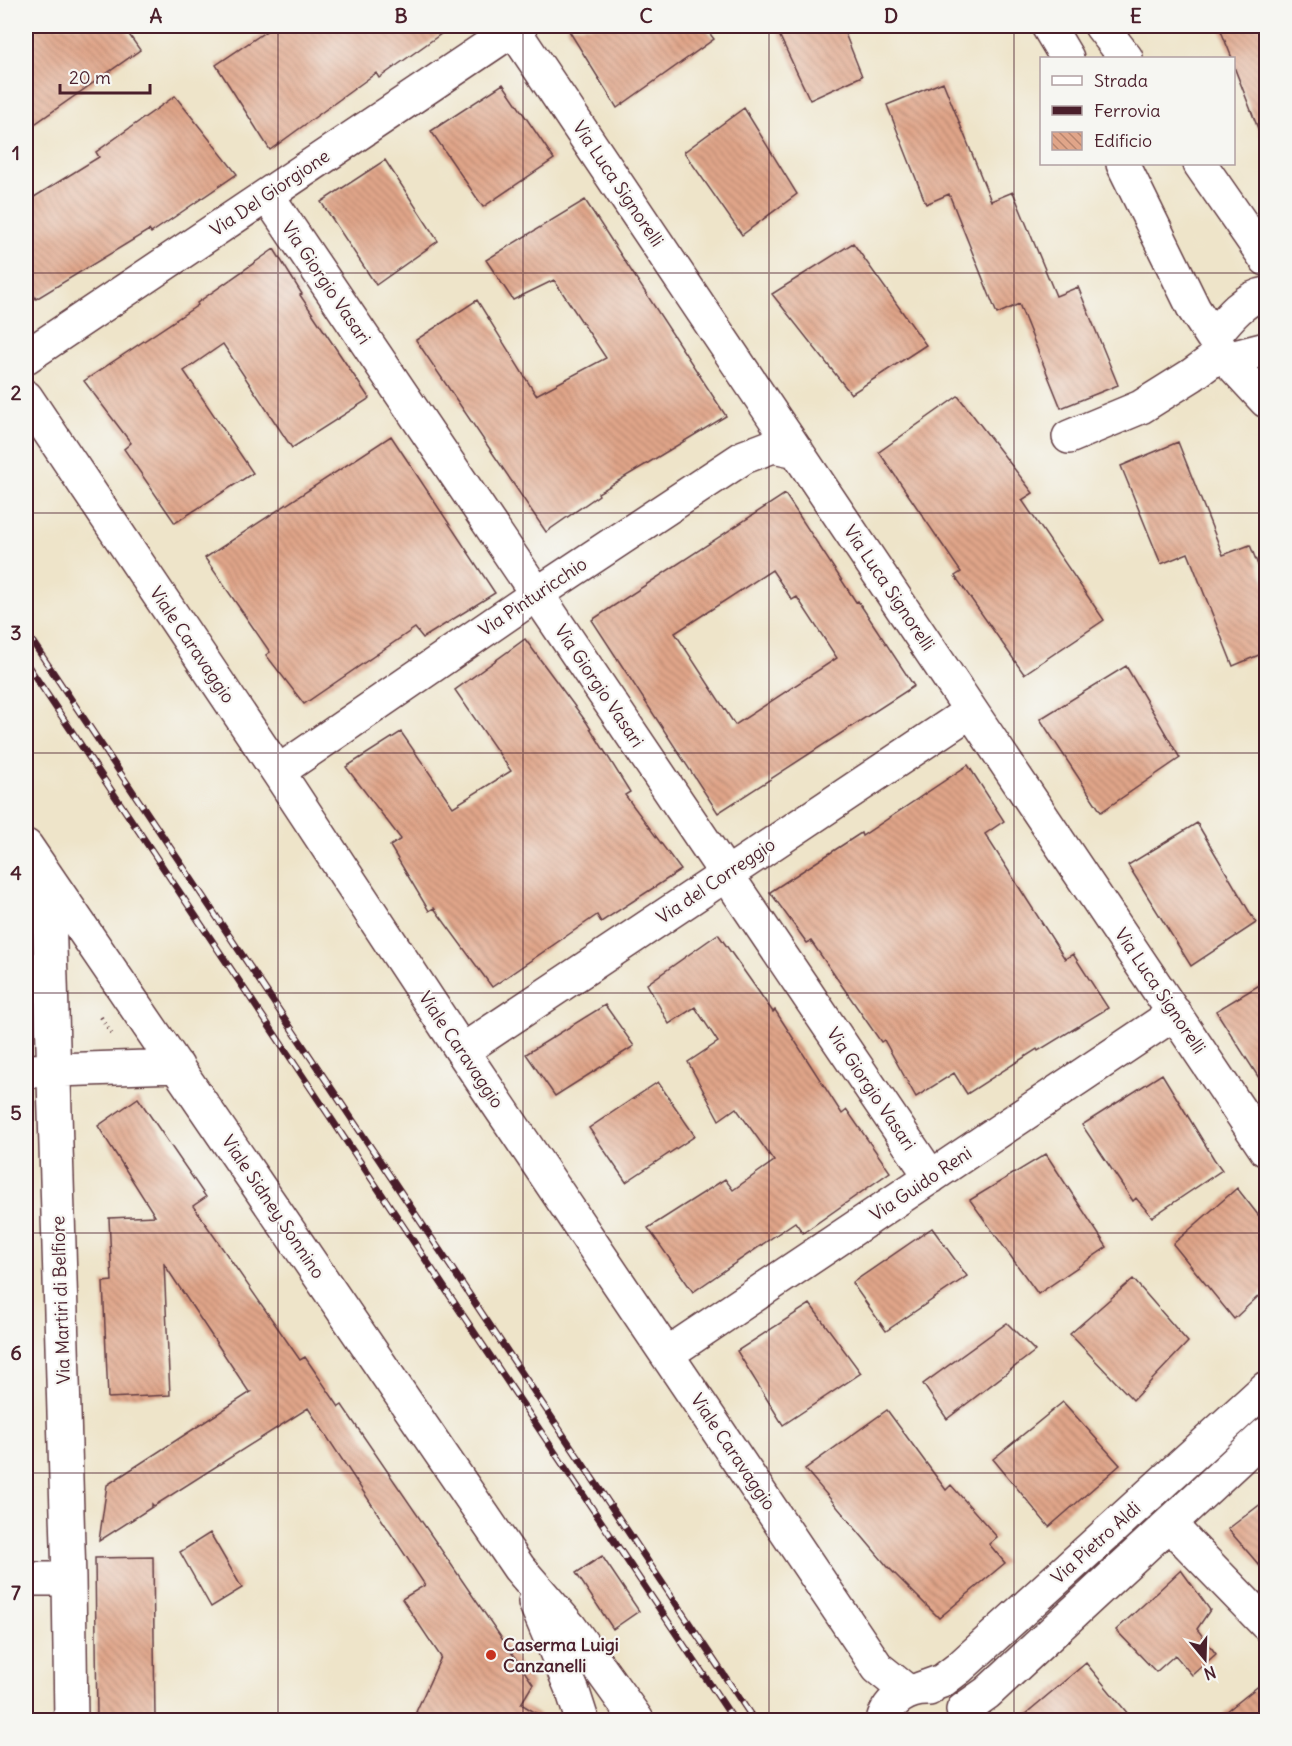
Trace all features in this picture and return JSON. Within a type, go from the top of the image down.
[{"type":"street","points":[[1048,26],[1066,57]]},
{"type":"street","points":[[1101,26],[1124,57]]},
{"type":"street","name":"Via Del Giorgione","points":[[26,357],[513,27]]},
{"type":"street","name":"Via Luca Signorelli","points":[[513,27],[1266,1150]]},
{"type":"street","points":[[1122,165],[1194,309],[1221,349],[1266,401]]},
{"type":"street","points":[[1201,165],[1266,260]]},
{"type":"street","name":"Via Giorgio Vasari","points":[[267,195],[931,1177]]},
{"type":"street","points":[[1069,437],[1142,407],[1192,375],[1221,349],[1230,315],[1260,295],[1266,294]]},
{"type":"street","points":[[1221,349],[1266,349]]},
{"type":"street","name":"Viale Caravaggio","points":[[26,397],[462,1051],[878,1668],[914,1690],[945,1693],[952,1697],[965,1715]]},
{"type":"street","name":"Via Pinturicchio","points":[[278,772],[537,594],[744,457],[773,446],[797,451]]},
{"type":"street","name":"Via del Correggio","points":[[462,1051],[972,711]]},
{"type":"street","name":"Viale Sidney Sonnino","points":[[26,846],[519,1568],[570,1627],[637,1720]]},
{"type":"street","name":"Via Martiri di Belfiore","points":[[48,880],[39,1070],[69,1579],[71,1720]]},
{"type":"street","name":"Via Guido Reni","points":[[667,1354],[1175,1013]]},
{"type":"street","points":[[39,1070],[177,1066]]},
{"type":"street","name":"Via Pietro Aldi","points":[[914,1690],[942,1681],[959,1668],[1266,1388]]},
{"type":"street","name":"Via Pietro Aldi","points":[[965,1715],[1266,1434]]},
{"type":"street","points":[[1169,1524],[1266,1624]]},
{"type":"street","name":"Viale Sidney Sonnino","points":[[519,1568],[573,1692],[582,1720]]},
{"type":"street","points":[[26,1579],[69,1579]]},
{"type":"street","points":[[883,1720],[885,1712],[895,1700],[914,1690]]},
{"type":"building","points":[[37,26],[123,26],[140,50],[26,130],[26,32]]},
{"type":"building","points":[[274,26],[452,26],[379,78],[376,73],[270,150],[216,65]]},
{"type":"building","points":[[566,26],[704,26],[714,39],[617,108]]},
{"type":"building","points":[[775,26],[842,26],[862,76],[810,100]]},
{"type":"building","points":[[1219,26],[1266,26],[1266,144],[1264,144],[1235,69],[1235,57],[1232,57]]},
{"type":"building","points":[[943,82],[991,201],[1013,192],[1056,296],[1078,287],[1118,385],[1061,408],[1019,304],[997,314],[949,194],[926,204],[887,105]]},
{"type":"building","points":[[503,84],[554,159],[483,207],[431,131]]},
{"type":"building","points":[[175,96],[237,174],[151,233],[149,230],[36,299],[26,283],[26,202],[99,157],[96,152]]},
{"type":"building","points":[[744,108],[797,194],[742,235],[684,152]]},
{"type":"building","points":[[385,160],[438,241],[376,285],[321,202]]},
{"type":"building","points":[[585,200],[726,416],[598,493],[599,495],[546,532],[416,340],[477,300],[536,395],[606,358],[554,280],[513,300],[486,260]]},
{"type":"building","points":[[853,243],[926,345],[851,394],[772,294]]},
{"type":"building","points":[[274,249],[302,294],[300,295],[369,398],[292,448],[223,344],[184,371],[253,473],[175,523],[124,449],[131,443],[84,381],[198,305],[197,303]]},
{"type":"building","points":[[958,396],[1033,493],[1022,500],[1104,620],[1024,674],[955,576],[961,572],[879,452]]},
{"type":"building","points":[[391,436],[495,593],[423,638],[415,628],[304,704],[266,655],[270,652],[205,558]]},
{"type":"building","points":[[1178,442],[1223,555],[1250,545],[1266,585],[1266,652],[1233,666],[1188,553],[1161,564],[1121,466]]},
{"type":"building","points":[[785,494],[914,686],[718,813],[592,620]],"holes":[[[772,570],[792,600],[797,597],[837,658],[735,725],[675,633]]]},
{"type":"building","points":[[525,639],[587,723],[630,792],[625,795],[681,870],[601,922],[597,915],[492,987],[434,908],[429,911],[390,846],[401,839],[346,767],[401,732],[453,807],[511,771],[455,690]]},
{"type":"building","points":[[1126,666],[1180,758],[1101,812],[1040,719]]},
{"type":"building","points":[[968,765],[1004,821],[985,834],[1065,959],[1073,954],[1108,1008],[1038,1051],[1037,1049],[967,1094],[954,1073],[916,1097],[884,1040],[881,1042],[811,941],[807,943],[770,892],[861,833],[862,836]]},
{"type":"building","points":[[1197,823],[1256,923],[1191,966],[1128,865]]},
{"type":"building","points":[[718,934],[773,1012],[775,1010],[842,1114],[847,1110],[890,1172],[803,1233],[795,1222],[693,1292],[648,1228],[725,1179],[733,1190],[774,1161],[736,1108],[719,1120],[688,1062],[718,1042],[695,1007],[669,1024],[647,984]]},
{"type":"building","points":[[1266,981],[1266,1089],[1216,1011]]},
{"type":"building","points":[[605,1005],[634,1046],[555,1096],[526,1054]]},
{"type":"building","points":[[1162,1074],[1222,1170],[1152,1217],[1136,1198],[1133,1201],[1082,1125]]},
{"type":"building","points":[[658,1082],[695,1136],[626,1182],[589,1128]]},
{"type":"building","points":[[138,1098],[206,1197],[193,1206],[300,1360],[305,1357],[339,1407],[342,1405],[533,1684],[521,1704],[548,1720],[429,1720],[416,1712],[441,1657],[402,1599],[425,1585],[308,1408],[154,1506],[152,1504],[152,1507],[99,1541],[107,1485],[251,1392],[164,1264],[170,1395],[108,1398],[103,1282],[112,1281],[109,1218],[155,1216],[98,1126]]},
{"type":"building","points":[[1046,1154],[1107,1247],[1038,1294],[970,1200]]},
{"type":"building","points":[[1237,1188],[1266,1225],[1266,1289],[1234,1319],[1173,1244]]},
{"type":"building","points":[[932,1228],[967,1276],[886,1331],[852,1283]]},
{"type":"building","points":[[1133,1279],[1188,1342],[1133,1400],[1070,1334]]},
{"type":"building","points":[[810,1304],[861,1373],[783,1425],[737,1351]]},
{"type":"building","points":[[1007,1323],[1035,1351],[947,1419],[923,1384]]},
{"type":"building","points":[[1063,1402],[1120,1465],[1049,1527],[993,1459]]},
{"type":"building","points":[[887,1410],[946,1490],[951,1485],[997,1537],[989,1544],[1005,1563],[939,1618],[887,1566],[805,1469]]},
{"type":"building","points":[[1266,1500],[1266,1573],[1228,1529]]},
{"type":"building","points":[[210,1533],[242,1588],[211,1607],[180,1552]]},
{"type":"building","points":[[602,1556],[639,1611],[613,1629],[576,1573]]},
{"type":"building","points":[[153,1557],[155,1720],[97,1720],[95,1558]]},
{"type":"building","points":[[1181,1570],[1210,1610],[1197,1629],[1216,1654],[1192,1675],[1175,1655],[1156,1672],[1116,1630]]},
{"type":"building","points":[[1086,1663],[1133,1720],[1018,1720]]},
{"type":"building","points":[[1266,1680],[1266,1720],[1216,1720]]},
{"type":"railway","points":[[26,632],[754,1720]]},
{"type":"railway","points":[[26,663],[734,1720]]},
{"type":"place","name":"Caserma Luigi Canzanelli","points":[[491,1655]]}]
